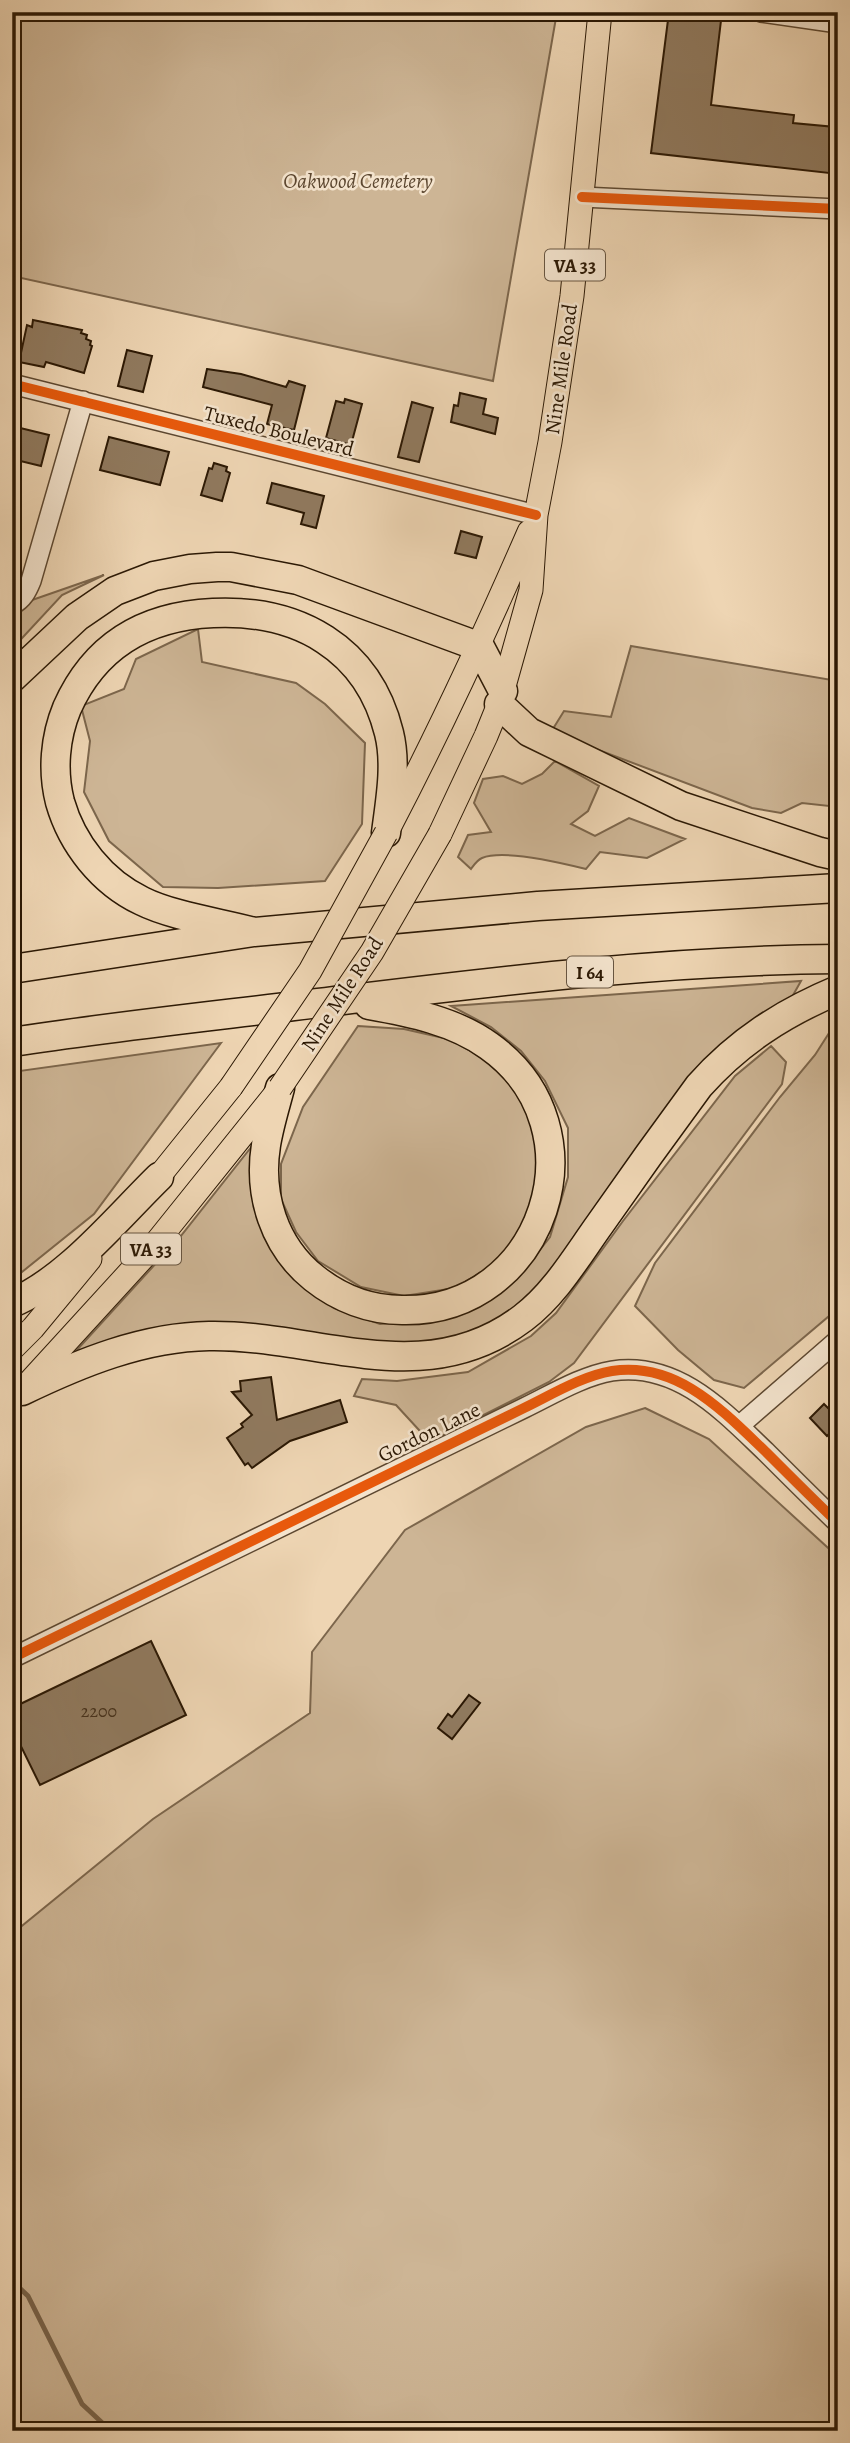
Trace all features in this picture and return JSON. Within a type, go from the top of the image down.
[{"type":"highway","points":[[12,678],[77,617],[116,591],[154,576],[190,569],[230,567],[298,580],[480,647],[501,697],[529,732],[681,806],[838,856]]},
{"type":"highway","points":[[254,932],[166,910],[128,894],[90,860],[69,825],[58,795],[56,777],[56,754],[61,727],[75,692],[92,667],[115,645],[162,620],[192,614],[229,612],[270,617],[296,624],[324,638],[353,662],[381,705],[392,753],[392,782],[386,833]]},
{"type":"highway","points":[[12,969],[254,932],[538,906],[838,888]]},
{"type":"highway","name":"I 64","points":[[12,1042],[489,981],[577,973],[838,958]]},
{"type":"highway","points":[[17,1395],[71,1367],[144,1344],[194,1336],[252,1337],[382,1356],[421,1357],[461,1350],[499,1334],[530,1313],[557,1284],[714,1069],[756,1032],[785,1014],[838,990]]},
{"type":"highway","points":[[280,1088],[264,1162],[269,1212],[290,1253],[304,1269],[331,1290],[372,1307],[413,1311],[435,1308],[489,1284],[503,1273],[524,1249],[542,1215],[549,1188],[551,1161],[549,1141],[540,1110],[523,1079],[488,1045],[443,1023],[392,1009],[342,1000]]},
{"type":"highway","points":[[12,1303],[28,1297],[56,1279],[159,1177]]},
{"type":"main road","name":"Nine Mile Road","points":[[17,1395],[151,1249],[280,1088],[372,952],[440,834],[486,736],[501,697],[531,590],[536,515],[572,296],[600,12]]},
{"type":"main road","name":"Nine Mile Road","points":[[12,1349],[33,1328],[231,1087],[310,971],[432,747],[480,647],[536,515]]},
{"type":"street","points":[[761,12],[838,23]]},
{"type":"street","points":[[582,197],[838,209]]},
{"type":"street","name":"Tuxedo Boulevard","points":[[12,384],[536,515]]},
{"type":"street","points":[[19,599],[31,580],[83,401]]},
{"type":"street","points":[[739,1426],[838,1340]]},
{"type":"street","name":"Gordon Lane","points":[[12,1658],[486,1426],[610,1371],[656,1372],[674,1378],[712,1402],[838,1523]]},
{"type":"green space","name":"Oakwood Cemetery","points":[[12,12],[557,12],[493,381],[12,276]]},
{"type":"green space","points":[[104,575],[62,595],[12,649],[12,607]]},
{"type":"green space","points":[[198,629],[202,662],[296,683],[325,704],[365,743],[362,824],[325,881],[218,888],[163,887],[109,841],[84,792],[90,741],[81,706],[124,689],[136,659]]},
{"type":"green space","points":[[631,646],[838,681],[838,807],[802,803],[781,813],[752,808],[551,732],[564,711],[611,717]]},
{"type":"green space","points":[[555,761],[599,786],[588,811],[571,824],[595,836],[629,818],[685,839],[647,858],[600,852],[586,869],[504,855],[482,858],[471,869],[458,857],[468,835],[491,832],[474,803],[483,779],[503,776],[522,784],[542,774]]},
{"type":"green space","points":[[801,981],[792,997],[753,1020],[697,1068],[548,1278],[517,1307],[487,1325],[453,1337],[412,1345],[75,1352],[180,1237],[256,1141],[274,1253],[294,1279],[334,1308],[380,1324],[425,1322],[485,1303],[527,1266],[550,1237],[568,1177],[568,1128],[545,1081],[521,1051],[491,1027],[451,1006]]},
{"type":"green space","points":[[838,1019],[838,1321],[828,1317],[744,1388],[714,1380],[678,1350],[635,1306],[655,1263],[780,1097],[815,1055]]},
{"type":"green space","points":[[358,1026],[404,1029],[448,1039],[496,1064],[523,1099],[536,1137],[539,1177],[524,1226],[498,1262],[455,1288],[404,1296],[361,1287],[318,1261],[296,1232],[281,1199],[281,1164],[303,1107]]},
{"type":"green space","points":[[221,1043],[94,1214],[12,1280],[12,1072]]},
{"type":"green space","points":[[771,1046],[786,1062],[782,1084],[574,1363],[549,1382],[430,1442],[396,1405],[354,1396],[362,1379],[397,1381],[468,1372],[531,1336],[556,1313],[735,1076]]},
{"type":"green space","points":[[645,1408],[709,1439],[838,1557],[838,2431],[21,2431],[12,2423],[12,1934],[153,1819],[310,1713],[312,1652],[405,1530],[586,1427]]},
{"type":"building","points":[[669,12],[722,12],[711,105],[794,115],[793,123],[835,127],[833,146],[838,146],[838,174],[651,153]]},
{"type":"building","points":[[33,320],[82,330],[81,333],[87,335],[86,339],[91,341],[92,346],[84,373],[46,362],[44,367],[19,362],[27,325],[32,327]]},
{"type":"building","points":[[127,350],[152,356],[143,392],[118,386]]},
{"type":"building","points":[[207,369],[241,374],[286,387],[289,381],[305,386],[294,430],[267,424],[272,405],[203,387]]},
{"type":"building","points":[[460,393],[486,399],[483,414],[498,418],[495,434],[451,422],[454,405],[458,406]]},
{"type":"building","points":[[345,399],[362,404],[351,445],[326,438],[336,401],[344,403]]},
{"type":"building","points":[[412,402],[433,408],[419,462],[398,457]]},
{"type":"building","points":[[12,426],[49,435],[41,466],[12,459]]},
{"type":"building","points":[[109,437],[169,452],[160,485],[100,470]]},
{"type":"building","points":[[214,463],[227,467],[226,471],[230,473],[222,501],[201,495],[209,468],[212,469]]},
{"type":"building","points":[[272,483],[324,496],[316,528],[301,524],[304,513],[267,503]]},
{"type":"building","points":[[461,531],[482,537],[476,558],[455,553]]},
{"type":"building","points":[[271,1377],[277,1420],[340,1400],[347,1422],[290,1441],[252,1468],[248,1463],[245,1465],[227,1438],[243,1427],[241,1424],[252,1415],[232,1392],[241,1391],[240,1381]]},
{"type":"building","points":[[824,1404],[838,1418],[838,1425],[827,1436],[810,1418]]},
{"type":"building","points":[[151,1641],[186,1715],[40,1785],[12,1728],[12,1708]]},
{"type":"building","points":[[469,1695],[480,1703],[452,1739],[438,1728],[448,1714],[452,1717]]},
{"type":"waterway","points":[[12,2281],[28,2296],[82,2404],[111,2431]]},
{"type":"cycle path","points":[[582,197],[838,209]]},
{"type":"cycle path","points":[[12,384],[536,515]]},
{"type":"cycle path","points":[[12,1658],[567,1386],[612,1371],[636,1370],[657,1374],[678,1381],[697,1392],[733,1421],[838,1523]]}]
